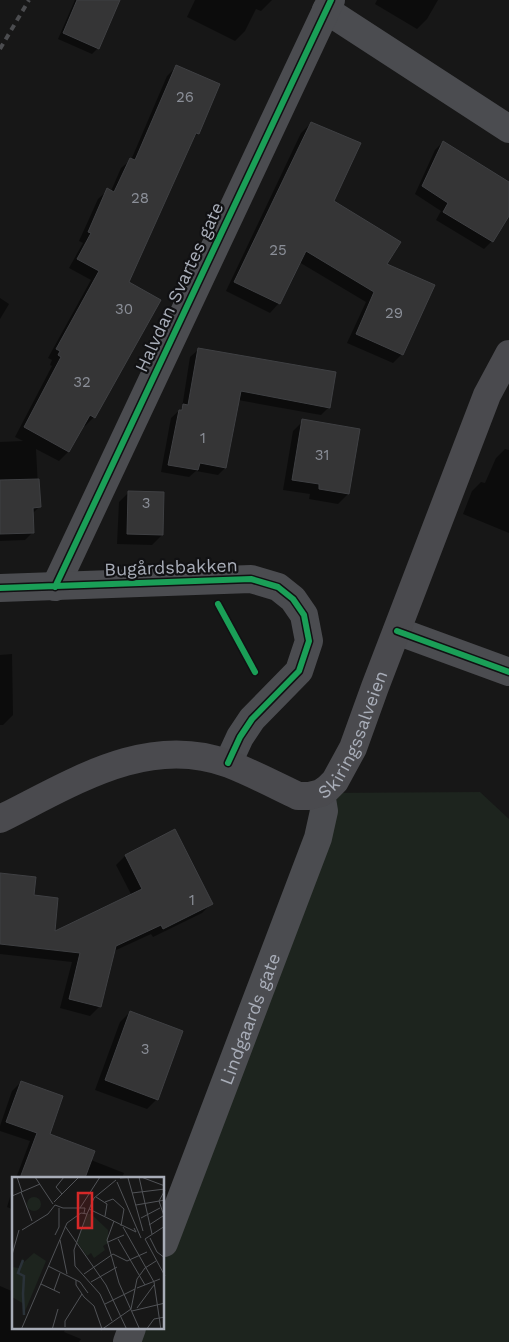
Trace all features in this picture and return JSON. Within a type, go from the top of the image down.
[{"type":"main road","name":"Skiringssalveien","points":[[0,819],[108,767],[140,757],[170,753],[196,755],[228,764],[298,796],[321,793],[335,781],[353,748],[372,692],[486,395],[509,354]]},
{"type":"street","points":[[329,5],[509,129]]},
{"type":"street","name":"Halvdan Svartes gate","points":[[55,587],[329,5]]},
{"type":"street","name":"Bugårdsbakken","points":[[0,588],[251,579],[278,587],[294,599],[304,615],[309,642],[299,672],[252,719],[240,737],[228,764]]},
{"type":"street","points":[[397,631],[509,672]]},
{"type":"street","name":"Lindgaards gate","points":[[165,1239],[318,838],[324,811],[321,793]]},
{"type":"street","points":[[127,1342],[131,1330]]},
{"type":"shaded area","points":[[480,792],[509,819],[509,1342],[125,1342],[129,1330],[165,1330],[165,1231],[321,793]]},
{"type":"building","points":[[77,0],[120,0],[99,49],[63,33]]},
{"type":"building","points":[[176,65],[220,84],[199,134],[196,133],[129,282],[161,300],[95,418],[90,415],[69,452],[24,427],[61,357],[58,355],[60,351],[56,349],[99,271],[77,259],[91,233],[88,232],[107,188],[114,192],[130,158],[135,160]]},
{"type":"building","points":[[311,122],[361,143],[334,201],[401,242],[387,264],[435,285],[403,355],[356,334],[374,292],[306,251],[280,304],[234,282]]},
{"type":"building","points":[[443,141],[509,182],[509,216],[493,242],[443,212],[448,203],[422,186]]},
{"type":"building","points":[[198,348],[336,372],[330,408],[241,391],[226,468],[200,463],[198,470],[168,465],[179,410],[182,410],[183,404],[188,405]]},
{"type":"building","points":[[302,419],[360,429],[349,494],[319,489],[319,484],[292,480]]},
{"type":"building","points":[[39,479],[41,507],[33,508],[34,533],[0,534],[0,480]]},
{"type":"building","points":[[128,491],[164,492],[163,535],[127,534]]},
{"type":"building","points":[[175,829],[213,904],[163,929],[161,925],[116,946],[101,1007],[69,999],[80,953],[0,944],[0,873],[36,877],[34,895],[58,898],[55,931],[142,889],[125,855]]},
{"type":"building","points":[[130,1011],[183,1031],[158,1100],[105,1080]]},
{"type":"building","points":[[21,1081],[63,1096],[50,1134],[95,1151],[85,1177],[20,1177],[37,1133],[6,1122]]},
{"type":"railway","points":[[0,49],[29,0]]},
{"type":"cycle path","points":[[55,587],[331,0]]},
{"type":"cycle path","points":[[0,588],[251,579],[278,587],[293,599],[304,615],[309,641],[299,671],[252,719],[240,737],[228,763]]},
{"type":"cycle path","points":[[218,604],[255,672]]},
{"type":"cycle path","points":[[397,631],[509,672]]}]
